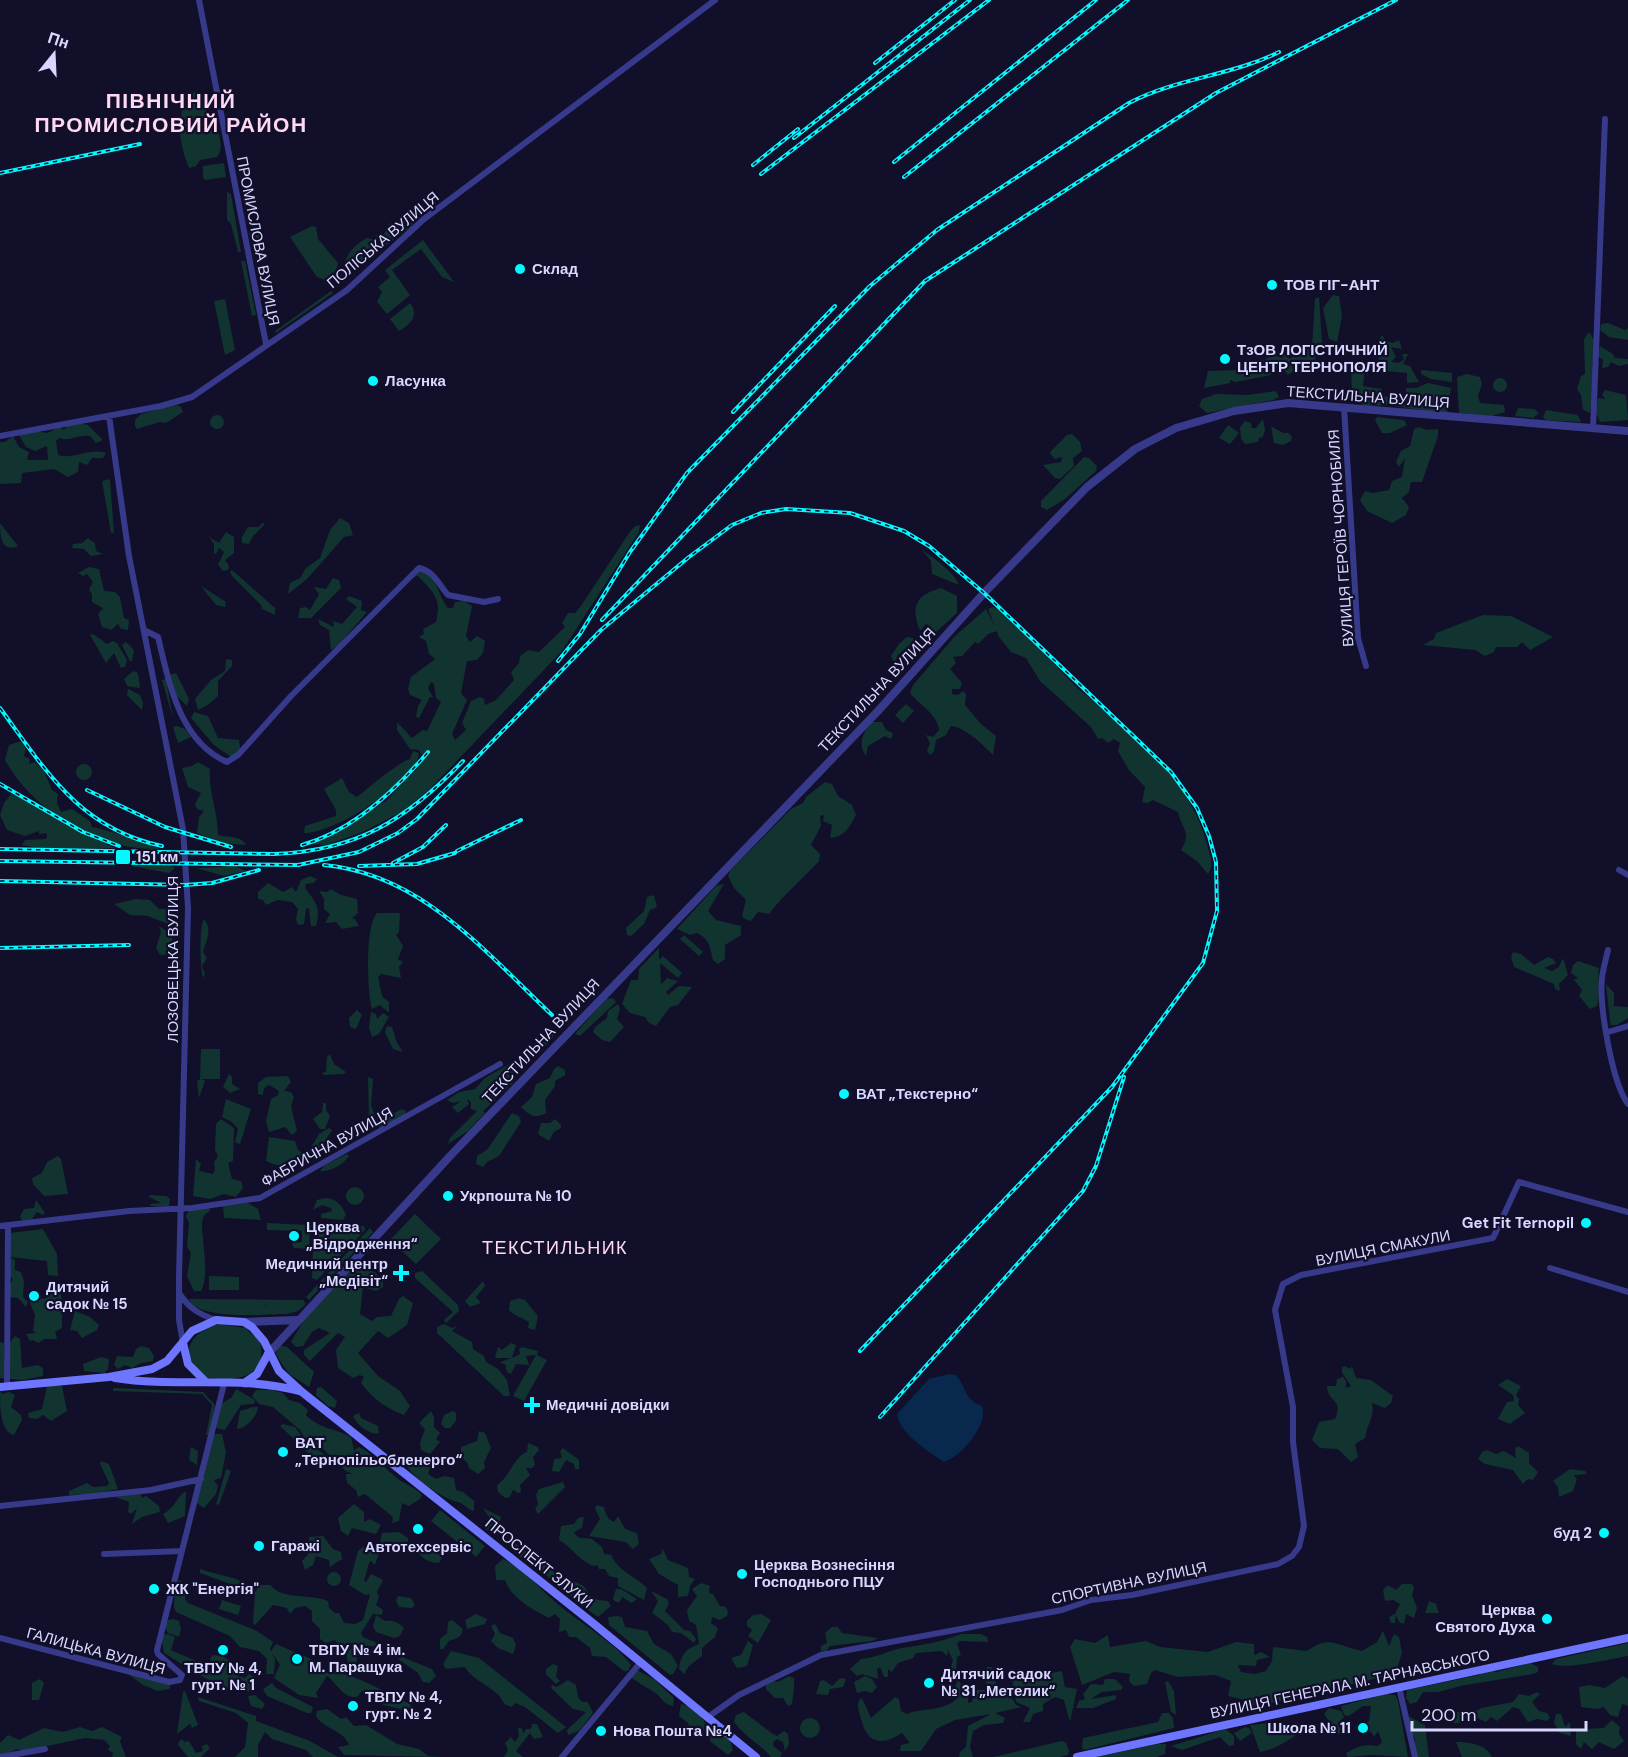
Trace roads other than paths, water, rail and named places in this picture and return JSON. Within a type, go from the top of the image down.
[{"type":"main road","points":[[4,1387],[109,1377],[161,1365],[199,1326],[216,1320],[244,1322],[259,1333],[268,1354],[257,1374],[241,1384],[141,1382],[109,1377]]},
{"type":"main road","points":[[183,1343],[188,1364],[206,1382]]},
{"type":"main road","name":"ПРОСПЕКТ ЗЛУКИ","points":[[268,1354],[279,1371],[302,1392],[641,1662],[756,1757]]},
{"type":"main road","name":"ПРОСПЕКТ ЗЛУКИ","points":[[241,1384],[273,1386],[302,1392]]},
{"type":"main road","name":"ВУЛИЦЯ ГЕНЕРАЛА М. ТАРНАВСЬКОГО","points":[[1077,1757],[1628,1638]]},
{"type":"street","name":"ПРОМИСЛОВА ВУЛИЦЯ","points":[[199,0],[266,344]]},
{"type":"street","name":"ПОЛІСЬКА ВУЛИЦЯ","points":[[0,436],[161,406],[192,397],[347,290],[424,219],[715,0]]},
{"type":"street","points":[[1593,429],[1605,119]]},
{"type":"street","name":"ТЕКСТИЛЬНА ВУЛИЦЯ","points":[[268,1354],[297,1320],[654,941],[878,711],[984,593],[1087,487],[1113,465],[1152,439],[1206,417],[1259,406],[1288,403],[1628,431]]},
{"type":"street","name":"ВУЛИЦЯ ГЕРОЇВ ЧОРНОБИЛЯ","points":[[1344,407],[1358,638],[1366,666]]},
{"type":"street","name":"ЛОЗОВЕЦЬКА ВУЛИЦЯ","points":[[109,416],[127,545],[183,829],[187,885],[179,1292],[179,1320],[183,1343]]},
{"type":"street","name":"ЛОЗОВЕЦЬКА ВУЛИЦЯ","points":[[144,630],[158,637],[176,707],[200,741],[227,762],[238,755],[291,696],[415,570],[426,569],[448,595],[484,602],[498,599]]},
{"type":"street","points":[[1618,870],[1628,875]]},
{"type":"street","points":[[1608,950],[1602,979],[1608,1032],[1616,1077],[1621,1095],[1628,1104]]},
{"type":"street","points":[[1608,1032],[1628,1026]]},
{"type":"street","name":"ФАБРИЧНА ВУЛИЦЯ","points":[[9,1225],[260,1198],[500,1064]]},
{"type":"street","name":"ВУЛИЦЯ СМАКУЛИ","points":[[1283,1284],[1301,1275],[1493,1238],[1519,1182],[1628,1212]]},
{"type":"street","points":[[1618,1210],[1628,1205]]},
{"type":"street","points":[[0,1226],[9,1225],[4,1387]]},
{"type":"street","points":[[1550,1268],[1628,1292]]},
{"type":"street","name":"СПОРТИВНА ВУЛИЦЯ","points":[[708,1717],[739,1695],[821,1654],[1194,1582],[1278,1564],[1292,1556],[1299,1547],[1304,1526],[1293,1442],[1293,1407],[1275,1310],[1283,1284]]},
{"type":"street","points":[[179,1292],[193,1310],[216,1320]]},
{"type":"street","points":[[244,1322],[297,1320]]},
{"type":"street","points":[[104,1554],[182,1551],[224,1384]]},
{"type":"street","points":[[0,1506],[151,1490],[201,1479]]},
{"type":"street","name":"ГАЛИЦЬКА ВУЛИЦЯ","points":[[0,1638],[169,1682],[180,1680],[182,1675],[158,1654],[157,1650],[182,1551]]},
{"type":"street","points":[[562,1757],[641,1662]]},
{"type":"street","points":[[1399,1688],[1414,1757]]},
{"type":"street","points":[[0,1757],[45,1749]]},
{"type":"water","points":[[949,1374],[956,1375],[969,1397],[982,1406],[983,1413],[978,1430],[972,1439],[958,1454],[944,1462],[909,1435],[897,1414],[929,1379]]},
{"type":"railway","points":[[875,63],[955,0]]},
{"type":"railway","points":[[794,138],[970,0]]},
{"type":"railway","points":[[761,174],[989,0]]},
{"type":"railway","points":[[894,162],[1096,0]]},
{"type":"railway","points":[[904,177],[1128,0]]},
{"type":"railway","points":[[602,620],[925,281],[1216,93],[1396,0]]},
{"type":"railway","points":[[558,661],[580,634],[630,552],[687,473],[870,286],[937,230],[1129,103],[1166,88],[1242,67],[1279,52]]},
{"type":"railway","points":[[753,165],[798,129]]},
{"type":"railway","points":[[0,173],[140,144]]},
{"type":"railway","points":[[733,412],[835,306]]},
{"type":"railway","points":[[0,861],[298,865],[359,852],[398,833],[417,819],[601,630],[689,557],[732,525],[761,513],[786,509],[850,513],[904,531],[929,546],[984,593],[1171,772],[1197,808],[1209,836],[1216,862],[1217,911],[1203,963],[1112,1087],[860,1351]]},
{"type":"railway","points":[[0,708],[50,775],[87,811],[133,838],[162,846]]},
{"type":"railway","points":[[302,845],[320,839],[355,820],[387,795],[428,752]]},
{"type":"railway","points":[[0,849],[274,854],[304,852],[355,839],[400,816],[442,782],[463,761]]},
{"type":"railway","points":[[0,784],[83,832],[119,846]]},
{"type":"railway","points":[[87,790],[165,827],[231,847]]},
{"type":"railway","points":[[457,851],[521,820]]},
{"type":"railway","points":[[393,863],[423,847],[446,825]]},
{"type":"railway","points":[[359,866],[417,864],[455,853]]},
{"type":"railway","points":[[324,865],[359,871],[392,883],[422,900],[476,942],[552,1015]]},
{"type":"railway","points":[[0,881],[185,885],[212,883],[259,870]]},
{"type":"railway","points":[[0,948],[129,945]]},
{"type":"railway","points":[[880,1417],[1083,1191],[1096,1166],[1124,1077]]},
{"type":"place","name":"Склад","points":[[520,269]]},
{"type":"place","name":"ТОВ ГІГ-АНТ","points":[[1272,285]]},
{"type":"place","name":"ТзОВ ЛОГІСТИЧНИЙ ЦЕНТР ТЕРНОПОЛЯ","points":[[1225,359]]},
{"type":"place","name":"Ласунка","points":[[373,381]]},
{"type":"place","name":"151 км","points":[[123,857]]},
{"type":"place","name":"ВАТ „Текстерно“","points":[[844,1094]]},
{"type":"place","name":"Укрпошта № 10","points":[[448,1196]]},
{"type":"place","name":"Get Fit Ternopil","points":[[1586,1223]]},
{"type":"place","name":"Церква „Відродження“","points":[[294,1236]]},
{"type":"place","name":"Медичний центр „Медівіт“","points":[[401,1273]]},
{"type":"place","name":"Дитячий садок № 15","points":[[34,1296]]},
{"type":"place","name":"Медичні довідки","points":[[532,1405]]},
{"type":"place","name":"ВАТ „Тернопільобленерго“","points":[[283,1452]]},
{"type":"place","name":"Автотехсервіс","points":[[418,1529]]},
{"type":"place","name":"буд 2","points":[[1604,1533]]},
{"type":"place","name":"Гаражі","points":[[259,1546]]},
{"type":"place","name":"Церква Вознесіння Господнього ПЦУ","points":[[742,1574]]},
{"type":"place","name":"ЖК \"Енергія\"","points":[[154,1589]]},
{"type":"place","name":"Церква Святого Духа","points":[[1547,1619]]},
{"type":"place","name":"ТВПУ № 4, гурт. № 1","points":[[223,1650]]},
{"type":"place","name":"ТВПУ № 4 ім. М. Паращука","points":[[297,1659]]},
{"type":"place","name":"Дитячий садок № 31 „Метелик“","points":[[929,1683]]},
{"type":"place","name":"ТВПУ № 4, гурт. № 2","points":[[353,1706]]},
{"type":"place","name":"Школа № 11","points":[[1363,1728]]},
{"type":"place","name":"Нова Пошта №4","points":[[601,1731]]},
{"type":"district","name":"ПІВНІЧНИЙ ПРОМИСЛОВИЙ РАЙОН","points":[[171,113]]},
{"type":"district","name":"ТЕКСТИЛЬНИК","points":[[555,1248]]}]
